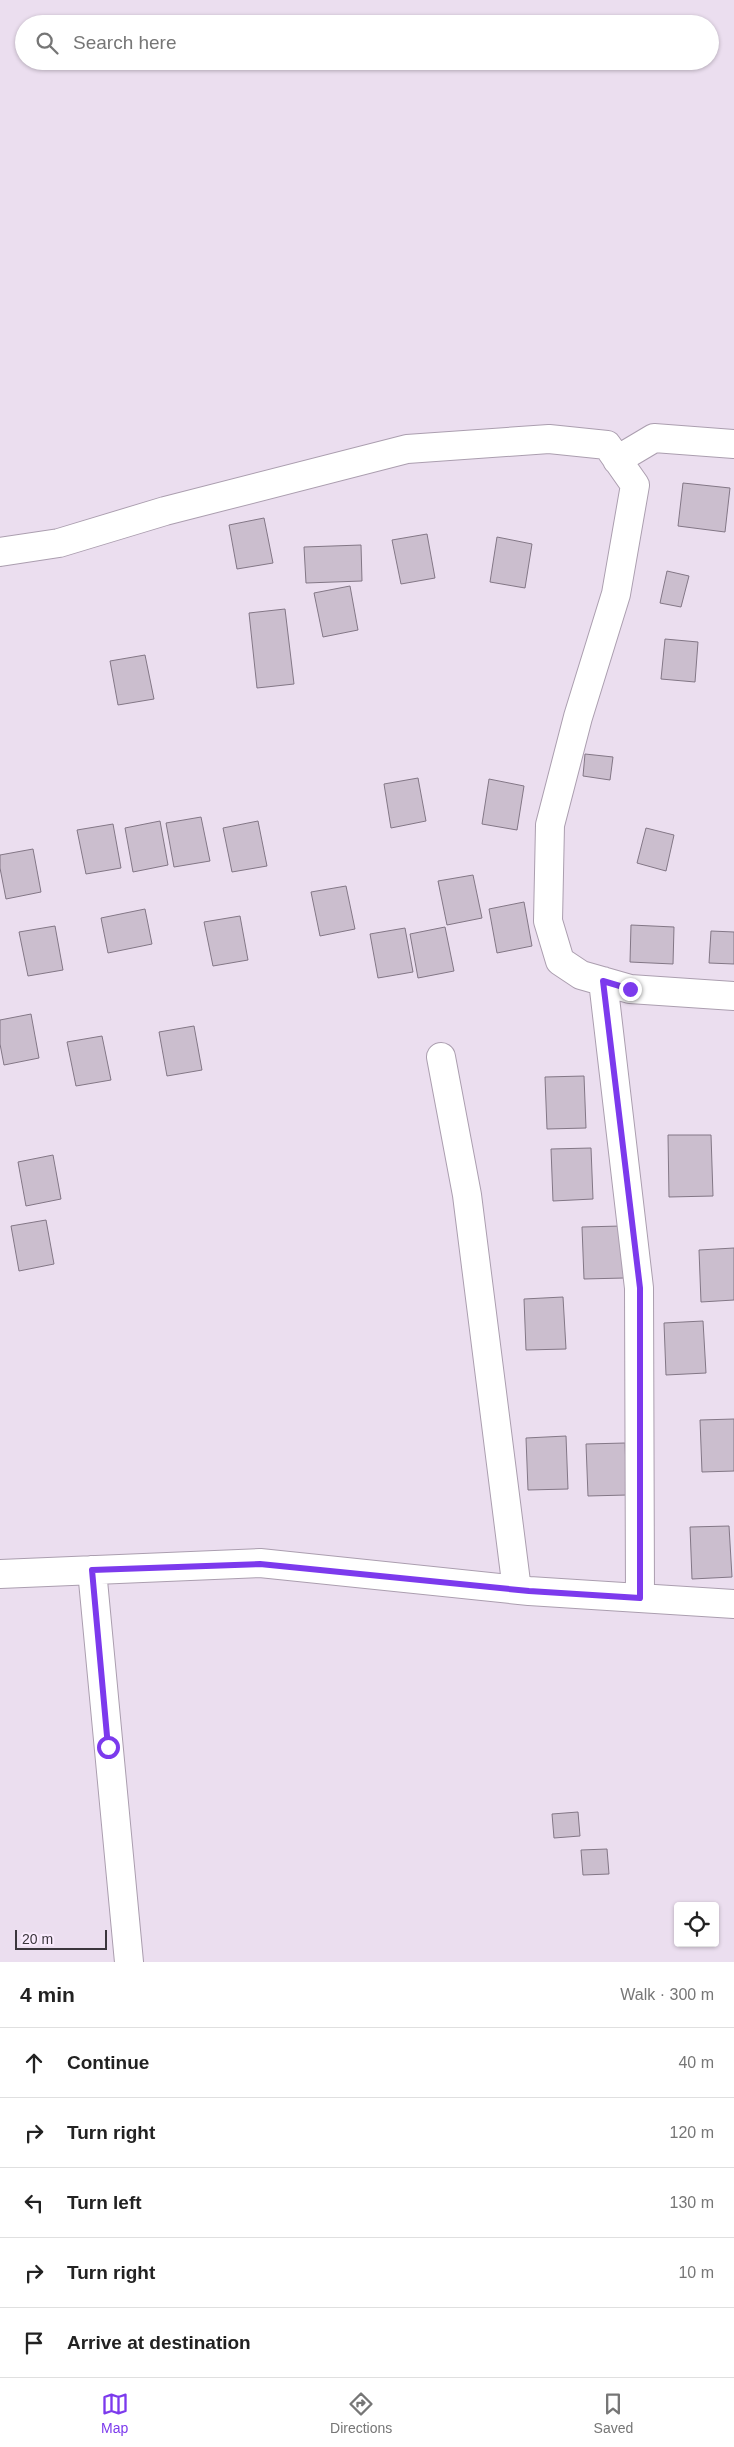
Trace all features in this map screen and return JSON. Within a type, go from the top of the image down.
[{"type":"street","points":[[617,460],[654,438],[734,444]]},
{"type":"street","points":[[0,552],[59,543],[185,506],[408,450],[549,439],[607,445],[635,485],[616,594],[578,717],[550,825],[548,921],[560,961],[581,975],[630,989],[734,996]]},
{"type":"street","points":[[603,981],[640,1288],[640,1598]]},
{"type":"street","points":[[441,1057],[468,1196],[517,1590]]},
{"type":"street","points":[[0,1574],[260,1564],[517,1590],[734,1604]]},
{"type":"street","points":[[92,1570],[129,1962]]},
{"type":"building","points":[[683,483],[730,488],[725,532],[678,526]]},
{"type":"building","points":[[264,518],[273,563],[237,569],[229,525]]},
{"type":"building","points":[[427,534],[435,578],[401,584],[392,540]]},
{"type":"building","points":[[497,537],[532,544],[525,588],[490,582]]},
{"type":"building","points":[[361,545],[362,581],[306,583],[304,547]]},
{"type":"building","points":[[667,571],[689,576],[681,607],[660,603]]},
{"type":"building","points":[[350,586],[358,630],[323,637],[314,593]]},
{"type":"building","points":[[285,609],[294,684],[257,688],[249,613]]},
{"type":"building","points":[[665,639],[698,642],[695,682],[661,679]]},
{"type":"building","points":[[145,655],[154,699],[118,705],[110,661]]},
{"type":"building","points":[[585,754],[613,757],[610,780],[583,776]]},
{"type":"building","points":[[418,778],[426,821],[391,828],[384,784]]},
{"type":"building","points":[[489,779],[524,786],[517,830],[482,824]]},
{"type":"building","points":[[201,817],[210,861],[174,867],[166,823]]},
{"type":"building","points":[[160,821],[168,865],[133,872],[125,828]]},
{"type":"building","points":[[258,821],[267,866],[232,872],[223,828]]},
{"type":"building","points":[[113,824],[121,868],[86,874],[77,830]]},
{"type":"building","points":[[646,828],[674,835],[666,871],[637,863]]},
{"type":"building","points":[[33,849],[41,892],[6,899],[0,868],[0,855]]},
{"type":"building","points":[[473,875],[482,918],[447,925],[438,881]]},
{"type":"building","points":[[346,886],[355,929],[320,936],[311,892]]},
{"type":"building","points":[[524,902],[532,946],[497,953],[489,909]]},
{"type":"building","points":[[145,909],[152,944],[108,953],[101,918]]},
{"type":"building","points":[[240,916],[248,960],[213,966],[204,922]]},
{"type":"building","points":[[631,925],[674,927],[673,964],[630,962]]},
{"type":"building","points":[[55,926],[63,970],[28,976],[19,932]]},
{"type":"building","points":[[445,927],[454,971],[418,978],[410,934]]},
{"type":"building","points":[[405,928],[413,972],[378,978],[370,934]]},
{"type":"building","points":[[711,931],[734,932],[734,964],[709,963]]},
{"type":"building","points":[[31,1014],[39,1058],[4,1065],[0,1044],[0,1020]]},
{"type":"building","points":[[194,1026],[202,1070],[167,1076],[159,1032]]},
{"type":"building","points":[[102,1036],[111,1080],[76,1086],[67,1042]]},
{"type":"building","points":[[584,1076],[586,1128],[547,1129],[545,1077]]},
{"type":"building","points":[[668,1135],[711,1135],[713,1196],[669,1197]]},
{"type":"building","points":[[591,1148],[593,1199],[553,1201],[551,1149]]},
{"type":"building","points":[[53,1155],[61,1199],[26,1206],[18,1162]]},
{"type":"building","points":[[46,1220],[54,1264],[19,1271],[11,1226]]},
{"type":"building","points":[[621,1226],[624,1278],[584,1279],[582,1227]]},
{"type":"building","points":[[734,1248],[734,1300],[701,1302],[699,1250]]},
{"type":"building","points":[[563,1297],[566,1349],[526,1350],[524,1299]]},
{"type":"building","points":[[703,1321],[706,1373],[666,1375],[664,1323]]},
{"type":"building","points":[[734,1419],[734,1471],[702,1472],[700,1420]]},
{"type":"building","points":[[566,1436],[568,1489],[528,1490],[526,1438]]},
{"type":"building","points":[[625,1443],[627,1495],[588,1496],[586,1444]]},
{"type":"building","points":[[729,1526],[732,1577],[692,1579],[690,1527]]},
{"type":"building","points":[[578,1812],[580,1836],[554,1838],[552,1814]]},
{"type":"building","points":[[607,1849],[609,1874],[583,1875],[581,1850]]},
{"type":"route","points":[[108,1747],[92,1570],[260,1564],[529,1591],[640,1598],[640,1288],[603,981],[630,989]]}]
